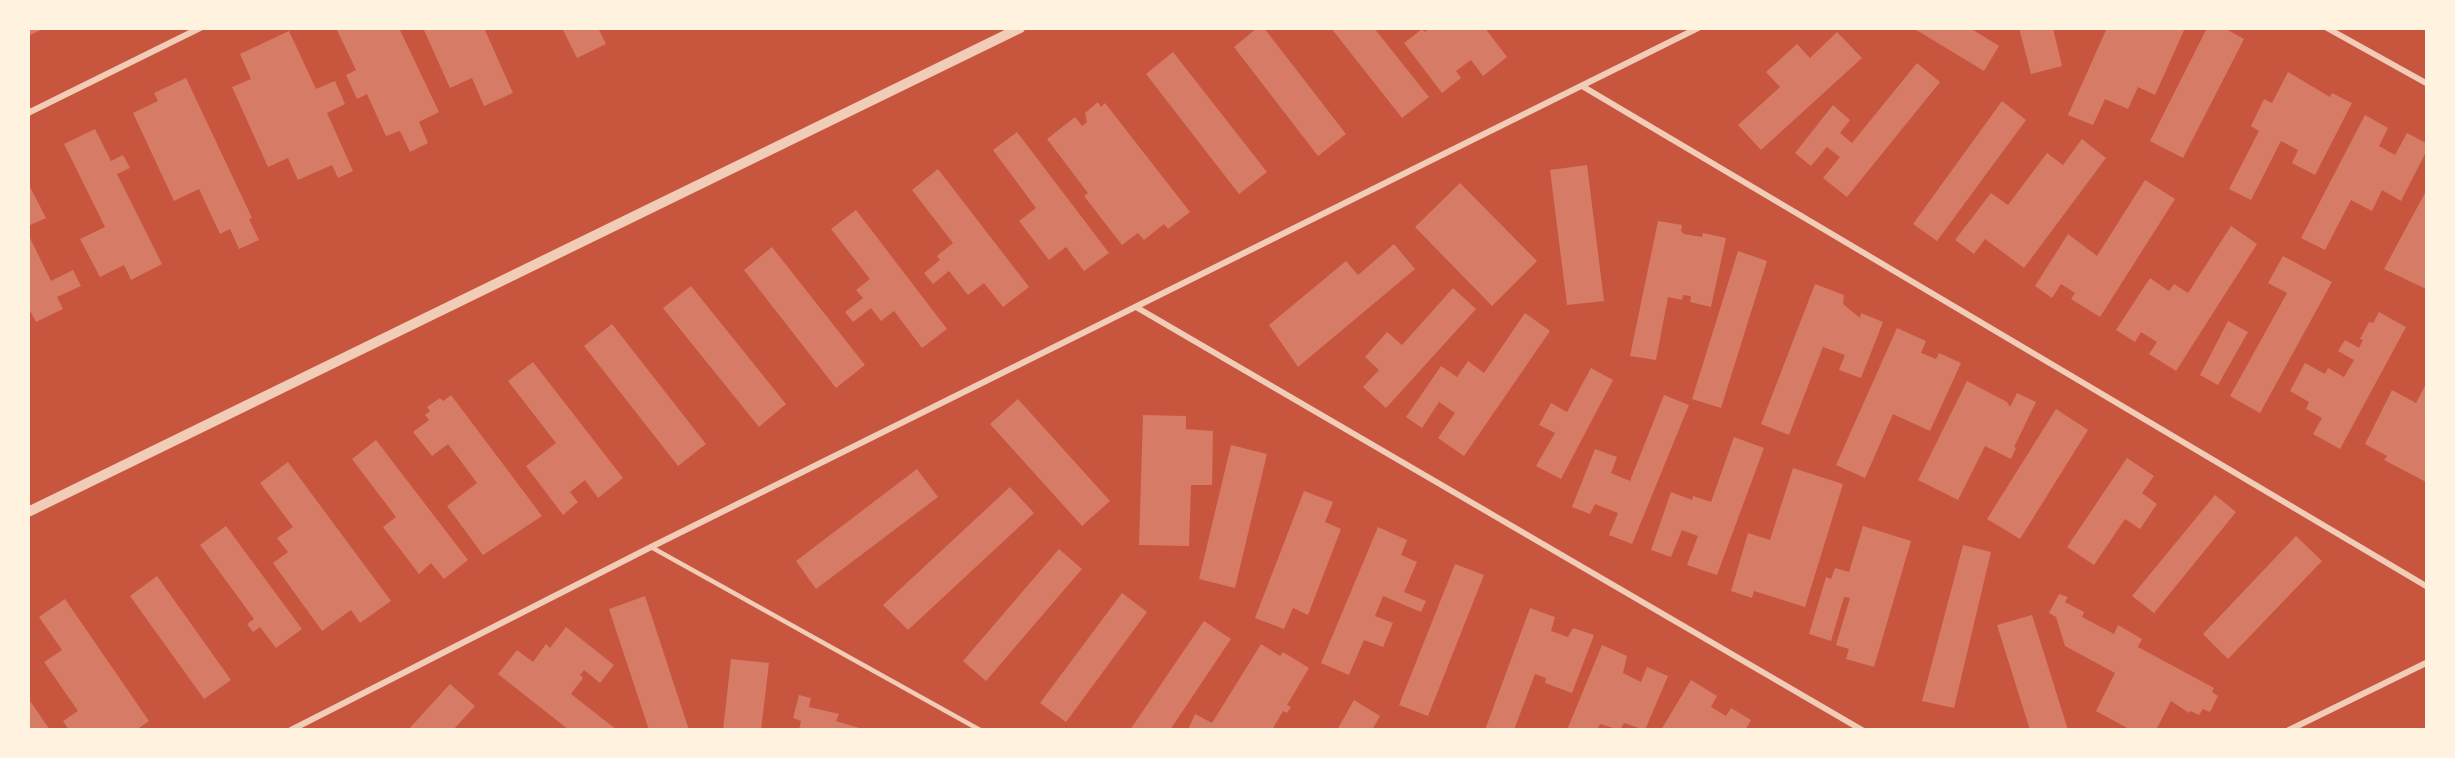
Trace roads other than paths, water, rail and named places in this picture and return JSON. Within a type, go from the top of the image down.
[{"type":"street","points":[[28,113],[200,28]]},
{"type":"street","points":[[28,512],[1020,28]]},
{"type":"street","points":[[291,729],[651,547],[1698,28]]},
{"type":"street","points":[[2327,28],[2427,83]]},
{"type":"street","points":[[1582,86],[2427,586]]},
{"type":"street","points":[[1136,307],[1862,729]]},
{"type":"street","points":[[2289,729],[2427,663]]},
{"type":"lane","points":[[651,547],[980,729]]}]
